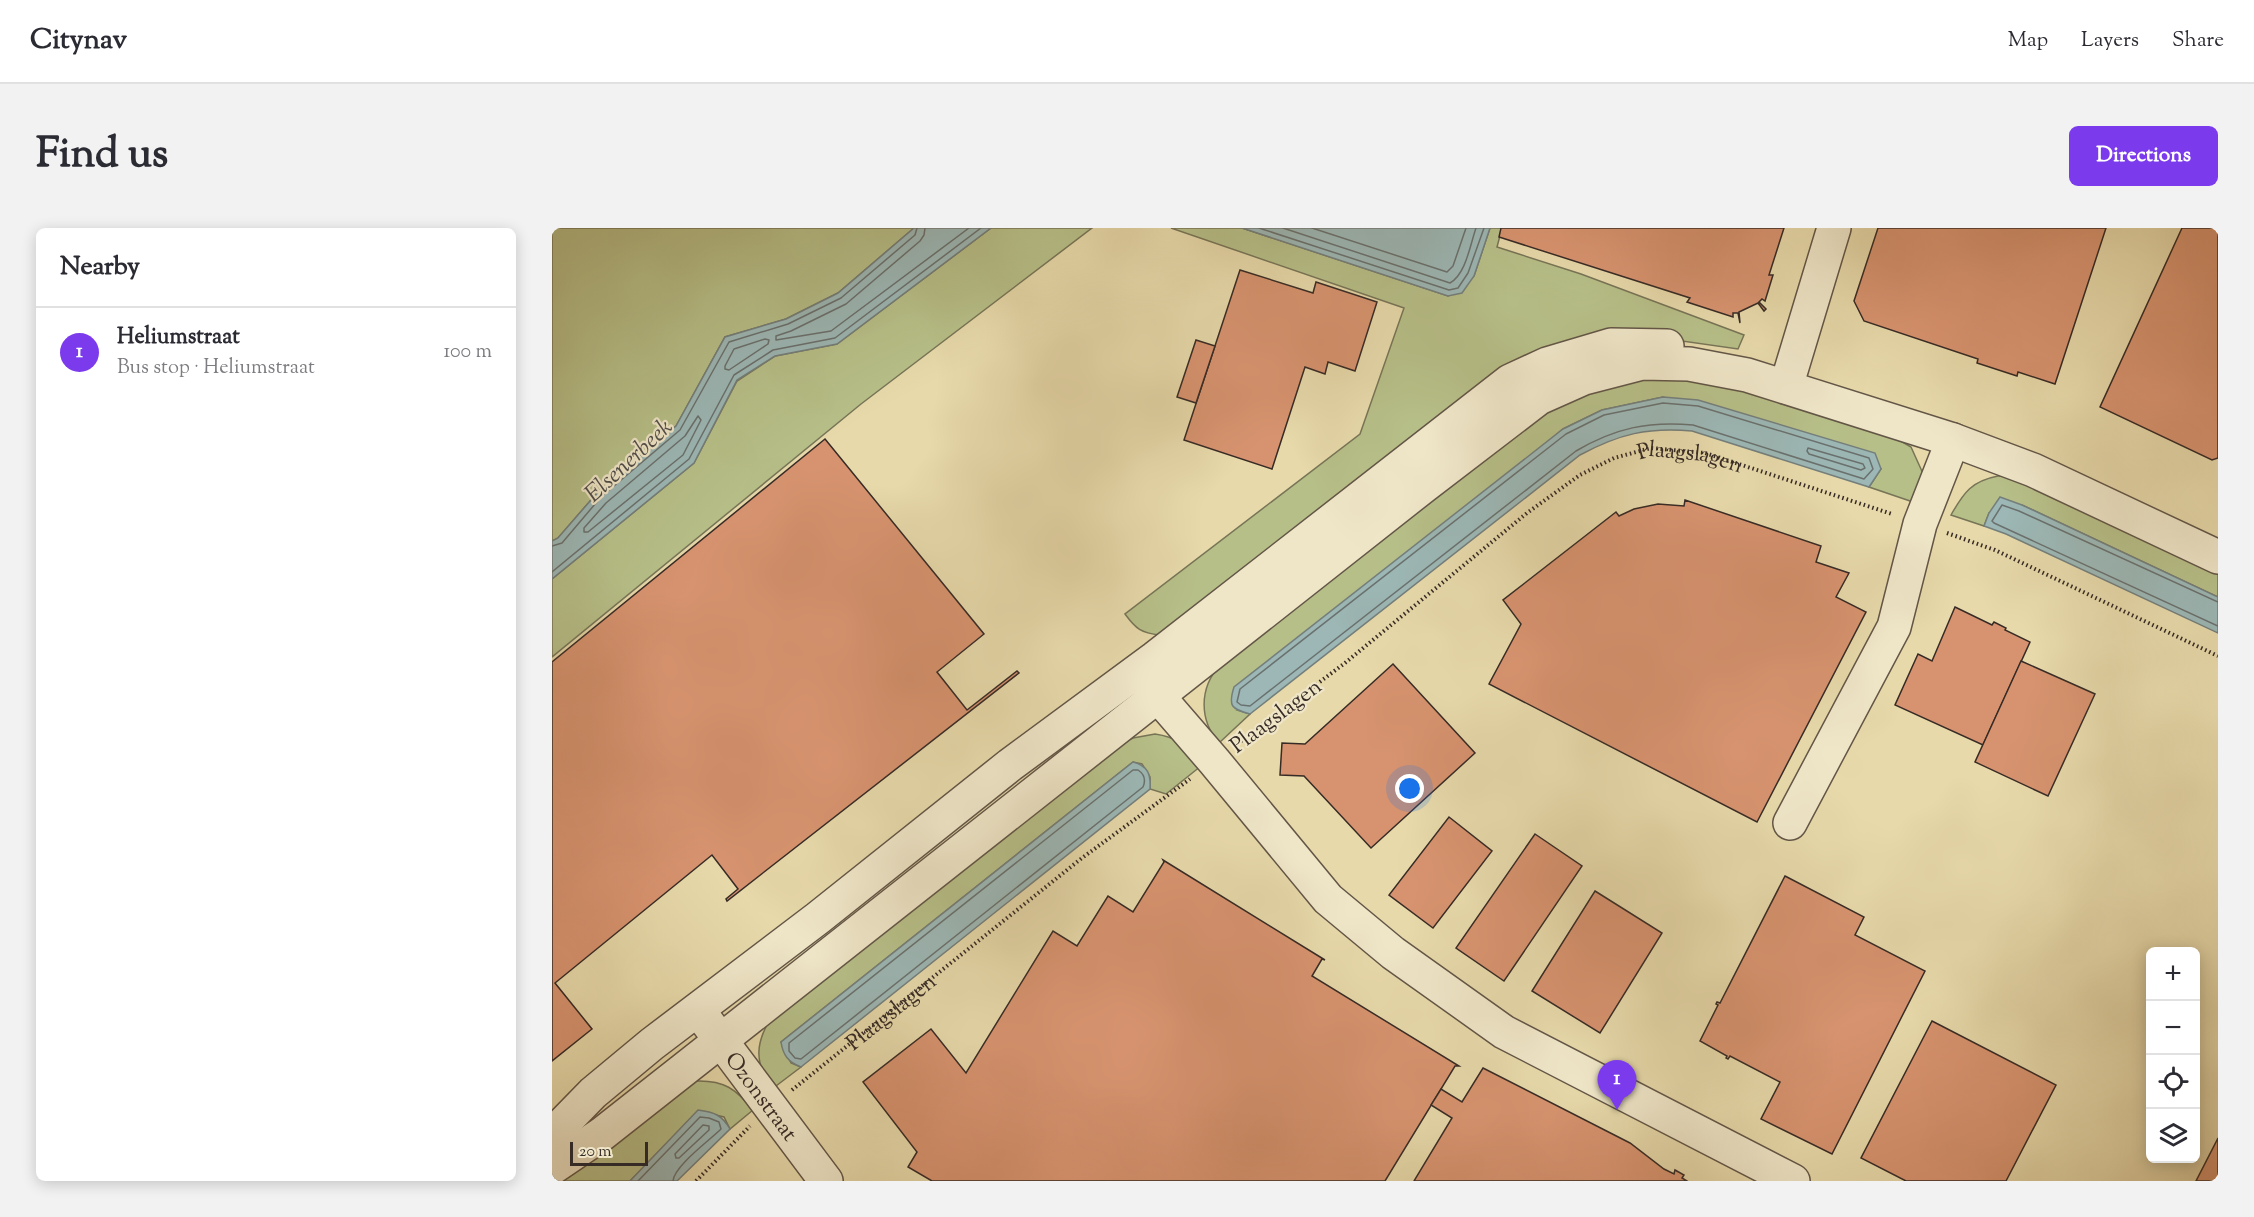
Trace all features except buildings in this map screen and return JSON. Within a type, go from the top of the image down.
[{"type":"street","points":[[1786,387],[1834,228]]},
{"type":"street","points":[[552,1135],[593,1093],[698,1009],[818,918],[1010,765],[1137,672],[1510,381],[1547,364],[1611,345],[1643,344],[1676,347],[1700,353],[1747,375]]},
{"type":"street","points":[[552,1168],[602,1134],[1424,486],[1539,398],[1584,378],[1642,363],[1689,364],[1747,375],[1953,440],[2033,470],[2218,557]]},
{"type":"street","points":[[1790,823],[1894,627],[1920,524],[1953,440]]},
{"type":"street","points":[[1137,672],[1328,899],[1393,953],[1504,1032],[1793,1181]]},
{"type":"street","name":"Ozonstraat","points":[[698,1009],[826,1181]]},
{"type":"path","name":"Plaagslagen","points":[[696,1181],[705,1169],[771,1106],[1082,858],[1345,663],[1527,513],[1580,475],[1614,458],[1651,448],[1705,453],[1995,550],[2218,656]]},
{"type":"green space","points":[[552,228],[914,228],[838,293],[786,319],[725,337],[676,426],[597,493],[558,538],[552,541]]},
{"type":"green space","points":[[991,228],[1092,228],[861,404],[552,657],[552,579],[694,463],[737,381],[775,356],[837,344]]},
{"type":"green space","points":[[1171,228],[1242,228],[1448,296],[1474,276],[1490,228],[1502,228],[1497,247],[1581,274],[1744,335],[1738,349],[1640,335],[1160,635],[1153,634],[1140,629],[1125,614],[1360,434],[1404,308]]},
{"type":"green space","points":[[1706,378],[1899,440],[1911,447],[1925,478],[1916,503],[1869,487],[1881,469],[1663,397],[1602,410],[1563,429],[1237,710],[1250,714],[1219,743],[1212,734],[1205,714],[1205,694],[1213,674],[1220,665],[1504,443],[1566,400],[1628,379]]},
{"type":"green space","points":[[1998,476],[2013,476],[2218,570],[2218,597],[2022,505],[1989,513],[1984,526],[1951,515],[1960,500],[1975,484]]},
{"type":"green space","points":[[1155,734],[1177,741],[1201,766],[1166,794],[1150,789],[1150,777],[1142,764],[1133,762],[781,1042],[791,1063],[801,1067],[772,1089],[762,1070],[759,1052],[762,1035],[772,1016],[1121,744],[1133,738]]},
{"type":"green space","points":[[714,1082],[729,1087],[741,1096],[753,1110],[730,1129],[724,1117],[698,1111],[630,1181],[557,1181],[687,1083]]},
{"type":"water","points":[[914,228],[991,228],[837,344],[775,356],[737,380],[694,463],[552,579],[552,541],[558,538],[597,493],[676,426],[725,337],[786,319],[838,293]]},
{"type":"water","points":[[1242,228],[1490,228],[1474,276],[1462,293],[1448,296]]},
{"type":"water","points":[[1663,397],[1698,400],[1875,453],[1881,469],[1869,487],[1692,431],[1648,431],[1621,437],[1580,455],[1250,714],[1233,706],[1231,699],[1234,687],[1563,429],[1602,410]]},
{"type":"water","points":[[2000,497],[2022,505],[2218,597],[2218,633],[2006,534],[1984,526],[1989,513]]},
{"type":"water","points":[[1133,762],[1147,771],[1150,789],[801,1067],[787,1058],[781,1042]]},
{"type":"water","points":[[698,1110],[717,1115],[730,1129],[677,1181],[630,1181]]},
{"type":"place","name":"Heliumstraat","points":[[1617,1110]]},
{"type":"water label","name":"Elsenerbeek","points":[[628,460]]}]
